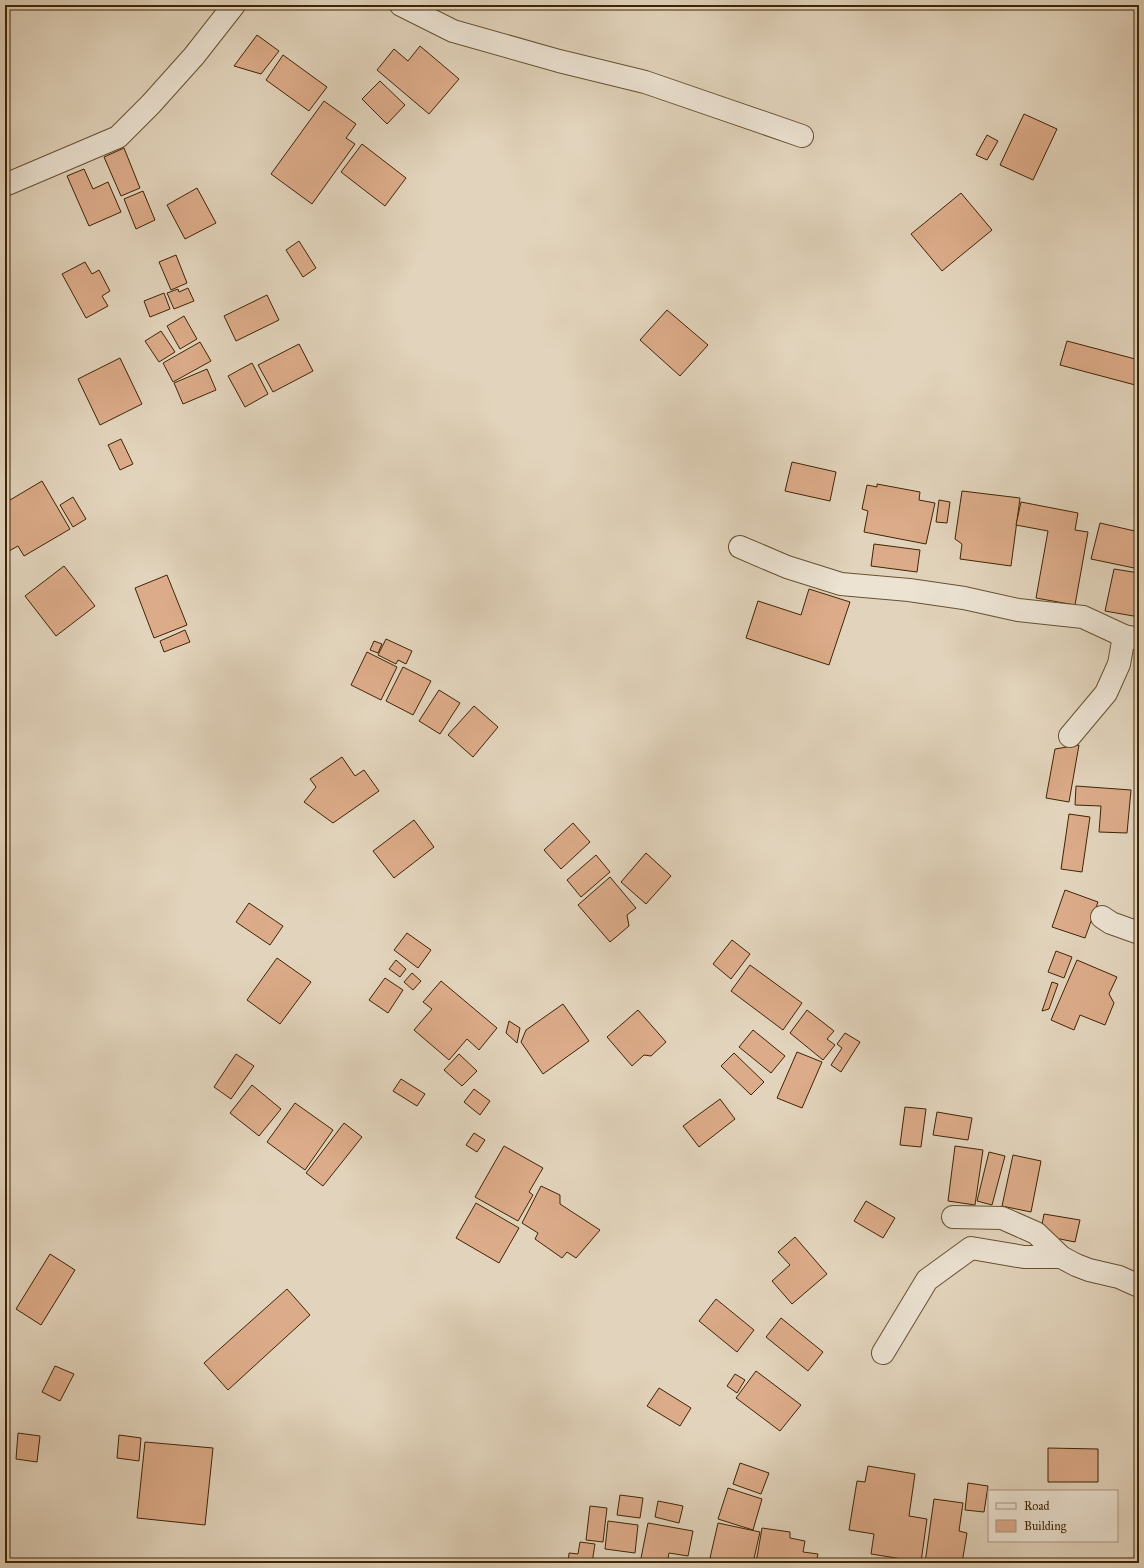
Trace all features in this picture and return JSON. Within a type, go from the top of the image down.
[{"type":"street","points":[[5,185],[118,137],[151,104],[194,56],[234,5]]},
{"type":"street","points":[[401,5],[453,31],[559,62],[645,82],[802,136]]},
{"type":"street","points":[[740,547],[787,567],[842,584],[917,591],[964,598],[1018,610],[1082,617],[1132,637],[1106,693],[1070,736]]},
{"type":"street","points":[[1102,917],[1111,923],[1139,933]]},
{"type":"street","points":[[953,1217],[1002,1218],[1036,1234],[1061,1257],[1089,1270],[1119,1276],[1139,1286]]},
{"type":"street","points":[[883,1353],[927,1280],[971,1248],[1024,1257],[1061,1257]]},
{"type":"building","points":[[157,5],[168,5],[163,10]]},
{"type":"building","points":[[257,35],[279,51],[261,74],[234,66]]},
{"type":"building","points":[[420,46],[459,79],[429,114],[377,70],[394,49],[408,61]]},
{"type":"building","points":[[283,55],[327,87],[309,111],[266,80]]},
{"type":"building","points":[[380,81],[405,105],[387,124],[362,99]]},
{"type":"building","points":[[324,101],[356,124],[346,138],[355,144],[312,204],[271,174]]},
{"type":"building","points":[[1024,114],[1057,129],[1033,180],[1000,165]]},
{"type":"building","points":[[987,135],[998,141],[987,160],[976,155]]},
{"type":"building","points":[[362,144],[406,178],[385,206],[341,172]]},
{"type":"building","points":[[124,148],[140,188],[121,196],[104,157]]},
{"type":"building","points":[[84,169],[93,189],[108,182],[121,212],[89,226],[67,176]]},
{"type":"building","points":[[197,188],[216,223],[185,239],[167,205]]},
{"type":"building","points":[[143,191],[155,220],[136,229],[124,199]]},
{"type":"building","points":[[961,193],[992,230],[942,271],[911,234]]},
{"type":"building","points":[[299,241],[316,268],[303,277],[286,250]]},
{"type":"building","points":[[176,255],[187,283],[171,290],[159,262]]},
{"type":"building","points":[[85,262],[92,274],[99,270],[110,291],[102,296],[108,306],[86,318],[62,274]]},
{"type":"building","points":[[188,288],[194,301],[174,309],[167,293],[178,289],[179,292]]},
{"type":"building","points":[[164,293],[170,309],[150,317],[144,301]]},
{"type":"building","points":[[267,295],[279,320],[236,341],[224,316]]},
{"type":"building","points":[[667,310],[708,345],[680,376],[640,340]]},
{"type":"building","points":[[184,316],[197,339],[180,349],[167,326]]},
{"type":"building","points":[[161,331],[175,352],[159,362],[145,341]]},
{"type":"building","points":[[1067,341],[1139,360],[1139,386],[1060,365]]},
{"type":"building","points":[[200,342],[211,361],[173,382],[163,363]]},
{"type":"building","points":[[299,344],[313,371],[273,392],[258,365]]},
{"type":"building","points":[[120,358],[142,404],[100,425],[78,379]]},
{"type":"building","points":[[252,363],[268,394],[245,407],[228,376]]},
{"type":"building","points":[[207,369],[216,390],[183,404],[174,383]]},
{"type":"building","points":[[121,439],[133,464],[120,470],[108,445]]},
{"type":"building","points":[[792,462],[836,472],[830,501],[785,491]]},
{"type":"building","points":[[42,481],[70,529],[24,556],[18,546],[9,551],[5,544],[5,522],[8,521],[5,516],[5,503]]},
{"type":"building","points":[[877,484],[920,492],[919,500],[935,503],[926,544],[864,532],[868,511],[862,509],[867,485],[877,487]]},
{"type":"building","points":[[962,491],[1020,498],[1011,566],[960,559],[962,544],[955,539]]},
{"type":"building","points":[[73,497],[86,519],[73,527],[60,505]]},
{"type":"building","points":[[939,500],[950,502],[947,523],[936,522]]},
{"type":"building","points":[[1021,502],[1078,513],[1075,530],[1088,532],[1075,605],[1036,598],[1048,531],[1016,525]]},
{"type":"building","points":[[1100,523],[1139,532],[1139,569],[1091,559]]},
{"type":"building","points":[[874,544],[920,550],[917,572],[871,566]]},
{"type":"building","points":[[64,566],[95,606],[56,636],[25,596]]},
{"type":"building","points":[[1114,569],[1139,573],[1139,617],[1105,611]]},
{"type":"building","points":[[167,575],[187,625],[154,638],[135,588]]},
{"type":"building","points":[[809,589],[850,602],[829,665],[746,638],[758,601],[801,615]]},
{"type":"building","points":[[185,630],[190,642],[164,652],[160,641]]},
{"type":"building","points":[[386,639],[412,651],[406,664],[398,660],[396,664],[378,655]]},
{"type":"building","points":[[374,641],[382,644],[378,653],[370,650]]},
{"type":"building","points":[[367,652],[397,667],[381,700],[351,685]]},
{"type":"building","points":[[403,667],[431,681],[413,715],[386,701]]},
{"type":"building","points":[[439,690],[460,703],[440,734],[419,721]]},
{"type":"building","points":[[474,706],[498,727],[473,757],[448,735]]},
{"type":"building","points":[[1079,745],[1069,802],[1046,798],[1055,749]]},
{"type":"building","points":[[342,757],[355,776],[364,770],[379,791],[333,823],[304,802],[316,787],[310,779]]},
{"type":"building","points":[[1076,786],[1131,790],[1127,833],[1099,832],[1101,806],[1075,805]]},
{"type":"building","points":[[1069,814],[1090,817],[1082,872],[1061,869]]},
{"type":"building","points":[[414,820],[434,847],[394,878],[373,851]]},
{"type":"building","points":[[573,823],[590,842],[561,869],[544,850]]},
{"type":"building","points":[[646,853],[671,876],[646,904],[621,882]]},
{"type":"building","points":[[596,855],[610,872],[581,897],[567,880]]},
{"type":"building","points":[[610,877],[636,908],[627,915],[629,926],[610,942],[578,905]]},
{"type":"building","points":[[1065,890],[1098,902],[1085,938],[1052,927]]},
{"type":"building","points":[[249,903],[283,926],[270,945],[236,922]]},
{"type":"building","points":[[407,933],[431,950],[418,968],[394,950]]},
{"type":"building","points":[[732,940],[750,954],[731,979],[713,964]]},
{"type":"building","points":[[1056,951],[1072,957],[1064,978],[1048,972]]},
{"type":"building","points":[[277,958],[311,982],[280,1024],[247,1000]]},
{"type":"building","points":[[396,960],[406,969],[400,977],[389,969]]},
{"type":"building","points":[[1077,960],[1117,977],[1109,994],[1114,1003],[1105,1025],[1080,1015],[1074,1030],[1051,1020]]},
{"type":"building","points":[[750,965],[802,1003],[783,1030],[731,991]]},
{"type":"building","points":[[412,973],[421,981],[413,990],[404,982]]},
{"type":"building","points":[[385,978],[403,990],[388,1013],[369,1000]]},
{"type":"building","points":[[441,981],[497,1028],[479,1050],[467,1039],[449,1060],[414,1030],[432,1009],[423,1002]]},
{"type":"building","points":[[1052,982],[1058,984],[1049,1009],[1042,1011]]},
{"type":"building","points":[[563,1004],[589,1041],[543,1074],[521,1042],[526,1030]]},
{"type":"building","points":[[638,1010],[666,1042],[651,1056],[644,1055],[632,1066],[607,1037]]},
{"type":"building","points":[[807,1010],[834,1031],[827,1039],[835,1045],[823,1060],[790,1033]]},
{"type":"building","points":[[509,1021],[520,1028],[517,1043],[506,1033]]},
{"type":"building","points":[[753,1030],[785,1056],[771,1073],[739,1047]]},
{"type":"building","points":[[845,1033],[860,1042],[841,1072],[831,1065],[842,1048],[837,1044]]},
{"type":"building","points":[[797,1052],[822,1062],[802,1108],[777,1098]]},
{"type":"building","points":[[734,1053],[764,1082],[751,1095],[721,1066]]},
{"type":"building","points":[[236,1054],[254,1066],[231,1099],[214,1087]]},
{"type":"building","points":[[459,1054],[477,1071],[462,1086],[444,1070]]},
{"type":"building","points":[[401,1079],[425,1094],[417,1106],[393,1091]]},
{"type":"building","points":[[252,1085],[281,1109],[259,1136],[230,1113]]},
{"type":"building","points":[[474,1089],[490,1101],[480,1115],[464,1102]]},
{"type":"building","points":[[720,1099],[735,1119],[699,1147],[683,1126]]},
{"type":"building","points":[[295,1103],[333,1130],[305,1170],[267,1142]]},
{"type":"building","points":[[905,1107],[926,1109],[921,1147],[900,1145]]},
{"type":"building","points":[[937,1112],[972,1118],[968,1140],[933,1135]]},
{"type":"building","points":[[344,1123],[362,1137],[323,1186],[306,1173]]},
{"type":"building","points":[[474,1133],[485,1140],[477,1152],[466,1145]]},
{"type":"building","points":[[504,1146],[543,1168],[529,1192],[533,1195],[518,1221],[475,1197]]},
{"type":"building","points":[[955,1146],[983,1150],[975,1205],[948,1201]]},
{"type":"building","points":[[989,1152],[1005,1156],[992,1205],[977,1201]]},
{"type":"building","points":[[1013,1155],[1041,1161],[1031,1212],[1002,1206]]},
{"type":"building","points":[[541,1186],[560,1195],[560,1204],[600,1230],[576,1258],[567,1252],[562,1258],[535,1239],[538,1233],[522,1223]]},
{"type":"building","points":[[866,1201],[895,1218],[883,1238],[854,1221]]},
{"type":"building","points":[[476,1203],[519,1228],[499,1263],[456,1238]]},
{"type":"building","points":[[1044,1214],[1080,1220],[1075,1242],[1040,1235]]},
{"type":"building","points":[[795,1237],[827,1274],[792,1304],[772,1281],[790,1265],[778,1252]]},
{"type":"building","points":[[50,1254],[75,1270],[41,1325],[16,1309]]},
{"type":"building","points":[[287,1289],[310,1315],[228,1390],[204,1363]]},
{"type":"building","points":[[716,1299],[754,1330],[737,1352],[699,1321]]},
{"type":"building","points":[[781,1318],[823,1352],[808,1371],[766,1337]]},
{"type":"building","points":[[55,1366],[74,1374],[60,1401],[42,1392]]},
{"type":"building","points":[[756,1371],[801,1405],[780,1431],[736,1398]]},
{"type":"building","points":[[735,1374],[745,1380],[737,1393],[727,1386]]},
{"type":"building","points":[[659,1388],[691,1408],[680,1426],[647,1406]]},
{"type":"building","points":[[18,1433],[40,1436],[37,1462],[16,1459]]},
{"type":"building","points":[[119,1435],[141,1438],[139,1461],[117,1458]]},
{"type":"building","points":[[145,1442],[213,1448],[205,1525],[137,1518]]},
{"type":"building","points":[[1048,1448],[1098,1449],[1098,1482],[1048,1482]]},
{"type":"building","points":[[740,1463],[769,1473],[761,1494],[733,1484]]},
{"type":"building","points":[[868,1466],[915,1474],[909,1516],[927,1519],[921,1562],[871,1554],[874,1534],[849,1530],[857,1481],[865,1482]]},
{"type":"building","points":[[968,1483],[988,1486],[984,1512],[965,1510]]},
{"type":"building","points":[[728,1488],[762,1499],[753,1530],[718,1519]]},
{"type":"building","points":[[620,1495],[643,1498],[640,1518],[617,1515]]},
{"type":"building","points":[[934,1499],[963,1503],[959,1531],[967,1533],[962,1563],[925,1563]]},
{"type":"building","points":[[658,1501],[683,1506],[679,1523],[655,1517]]},
{"type":"building","points":[[590,1506],[607,1508],[603,1542],[586,1540]]},
{"type":"building","points":[[608,1521],[638,1525],[635,1553],[605,1549]]},
{"type":"building","points":[[648,1523],[693,1531],[688,1556],[669,1553],[667,1563],[640,1563]]},
{"type":"building","points":[[718,1523],[760,1532],[753,1563],[733,1563],[710,1558]]},
{"type":"building","points":[[762,1528],[790,1532],[790,1538],[805,1541],[803,1552],[818,1554],[816,1563],[756,1563]]},
{"type":"building","points":[[580,1542],[595,1544],[592,1563],[568,1563],[569,1553],[578,1554]]}]
